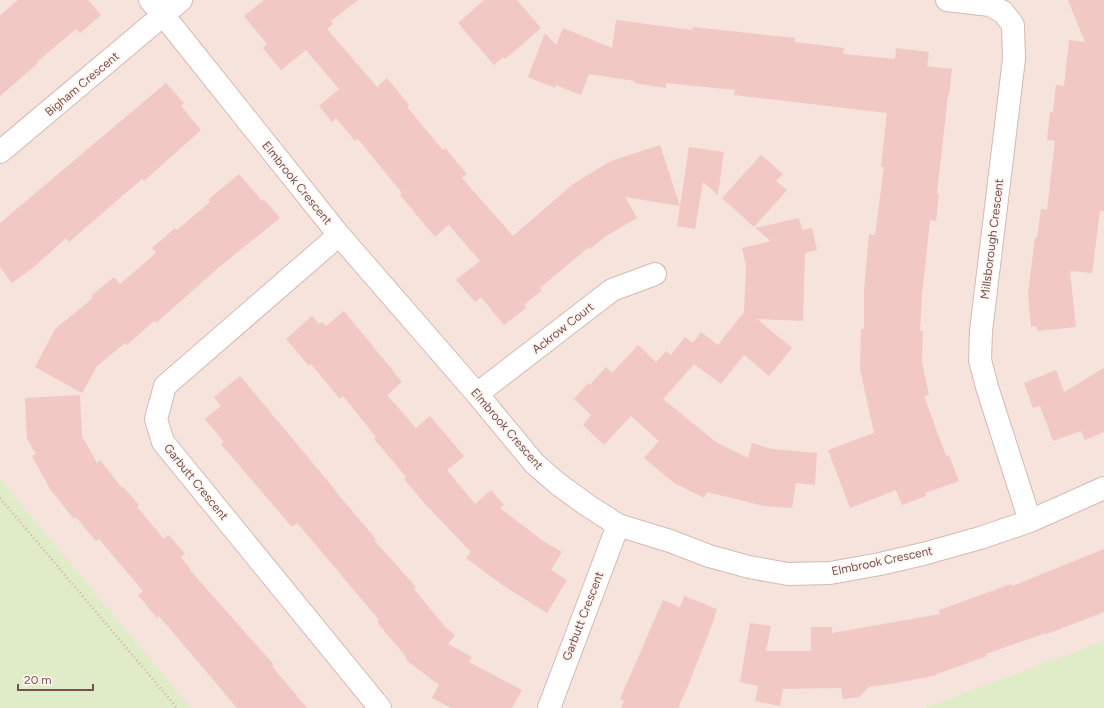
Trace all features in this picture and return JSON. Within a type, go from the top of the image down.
[{"type":"street","name":"Bigham Crescent","points":[[0,152],[157,8],[181,0]]},
{"type":"street","name":"Millsborough Crescent","points":[[947,0],[990,5],[1003,12],[1013,25],[1014,59],[981,330],[980,360],[987,387],[1030,521]]},
{"type":"street","name":"Elmbrook Crescent","points":[[157,8],[339,235],[477,394],[534,463],[558,484],[618,525],[670,541],[709,556],[749,567],[788,574],[830,573],[923,554],[980,538],[1030,521],[1104,488]]},
{"type":"street","name":"Garbutt Crescent","points":[[339,235],[165,386],[156,419],[163,442],[380,708]]},
{"type":"street","name":"Ackrow Court","points":[[477,394],[612,290],[655,274]]},
{"type":"street","name":"Garbutt Crescent","points":[[549,708],[618,525]]},
{"type":"path","points":[[0,498],[177,708]]},
{"type":"shaded area","points":[[0,0],[1104,0],[1104,641],[924,708],[191,708],[0,479]]},
{"type":"green space","points":[[0,479],[191,708],[0,708]]},
{"type":"green space","points":[[1104,641],[1104,708],[924,708]]},
{"type":"building","points":[[18,0],[88,0],[101,15],[80,33],[76,29],[0,96],[0,15]]},
{"type":"building","points":[[264,0],[358,0],[331,21],[333,24],[327,29],[377,87],[387,78],[409,105],[407,107],[443,150],[445,148],[467,174],[462,178],[513,236],[573,184],[611,161],[660,145],[680,206],[625,197],[637,218],[606,236],[590,249],[589,247],[540,288],[542,290],[524,305],[526,308],[504,325],[481,297],[475,302],[456,280],[480,261],[449,225],[435,237],[400,195],[402,193],[358,139],[355,141],[336,118],[332,122],[319,106],[339,89],[306,50],[281,70],[263,48],[267,44],[244,16]]},
{"type":"building","points":[[484,0],[517,0],[541,28],[505,59],[503,57],[494,65],[458,23]]},
{"type":"building","points":[[1068,0],[1104,0],[1104,211],[1100,211],[1092,273],[1070,271],[1076,327],[1037,331],[1036,326],[1031,327],[1028,294],[1035,237],[1037,238],[1041,209],[1047,210],[1055,141],[1047,140],[1050,112],[1053,112],[1056,85],[1064,86],[1069,40],[1085,42]]},
{"type":"building","points":[[616,20],[692,30],[693,27],[795,38],[795,42],[844,48],[843,54],[895,59],[896,48],[929,52],[927,66],[952,69],[937,193],[939,193],[936,221],[930,220],[922,295],[920,331],[923,331],[922,362],[929,395],[924,396],[946,456],[949,455],[959,481],[925,493],[926,496],[902,505],[896,490],[850,508],[828,450],[874,433],[860,369],[861,329],[864,329],[864,291],[869,234],[875,235],[884,167],[881,167],[887,113],[734,95],[735,90],[666,83],[666,88],[589,74],[581,95],[556,85],[555,88],[528,77],[545,33],[556,45],[563,28],[612,48]]},
{"type":"building","points":[[166,83],[184,103],[181,106],[201,130],[144,181],[142,179],[69,242],[66,238],[35,266],[12,283],[0,267],[0,223]]},
{"type":"building","points":[[689,147],[724,152],[718,195],[703,182],[695,229],[677,226]]},
{"type":"building","points":[[761,155],[783,174],[776,181],[787,190],[754,227],[722,198]]},
{"type":"building","points":[[239,174],[262,201],[264,199],[280,218],[218,268],[156,323],[154,321],[127,345],[125,343],[97,366],[82,393],[35,367],[55,329],[93,298],[91,296],[114,277],[120,284],[156,253],[152,248],[175,228],[177,230],[210,202],[208,200]]},
{"type":"building","points":[[799,218],[802,230],[812,228],[817,250],[805,253],[803,321],[757,319],[792,348],[769,376],[744,355],[721,384],[694,364],[663,399],[716,442],[748,458],[752,443],[772,449],[817,453],[815,485],[796,483],[792,508],[764,506],[707,492],[704,498],[674,483],[644,458],[659,441],[631,416],[604,445],[583,425],[591,415],[574,399],[588,383],[590,385],[606,367],[612,373],[638,345],[656,362],[666,351],[671,355],[685,337],[693,343],[701,332],[718,345],[744,312],[746,266],[742,248],[771,241],[755,228]]},
{"type":"building","points":[[344,311],[402,382],[387,395],[416,428],[430,416],[464,456],[447,470],[475,504],[491,490],[504,505],[500,508],[543,541],[562,552],[551,570],[567,580],[547,613],[501,584],[466,558],[471,552],[427,506],[404,479],[406,477],[374,439],[376,437],[343,396],[340,399],[311,364],[309,366],[286,339],[312,316],[319,324],[322,322],[326,326]]},
{"type":"building","points":[[1104,368],[1104,432],[1085,440],[1081,431],[1053,441],[1040,406],[1033,408],[1024,383],[1056,370],[1064,392]]},
{"type":"building","points":[[240,376],[376,539],[374,540],[416,587],[414,589],[446,628],[455,635],[448,644],[472,657],[469,662],[522,690],[512,708],[451,708],[432,698],[439,685],[406,660],[407,658],[377,622],[379,620],[327,558],[297,523],[292,527],[221,444],[224,442],[205,419],[221,406],[214,397]]},
{"type":"building","points":[[80,395],[82,436],[97,463],[100,460],[122,488],[123,487],[139,505],[137,507],[164,539],[169,535],[185,554],[181,557],[190,570],[274,665],[272,666],[307,708],[237,708],[159,616],[157,618],[138,595],[143,591],[99,539],[96,541],[76,517],[74,519],[50,489],[32,456],[36,454],[27,439],[25,398]]},
{"type":"building","points":[[1104,549],[1104,612],[1047,634],[1046,633],[986,654],[987,656],[937,675],[869,687],[859,697],[843,699],[841,688],[783,689],[780,706],[755,701],[758,686],[740,682],[750,623],[771,626],[766,651],[811,651],[811,627],[832,627],[832,633],[940,614],[939,610],[1011,584],[1012,586]]},
{"type":"building","points":[[684,596],[717,609],[688,686],[678,708],[621,708],[624,701],[620,699],[663,600],[680,607]]}]
